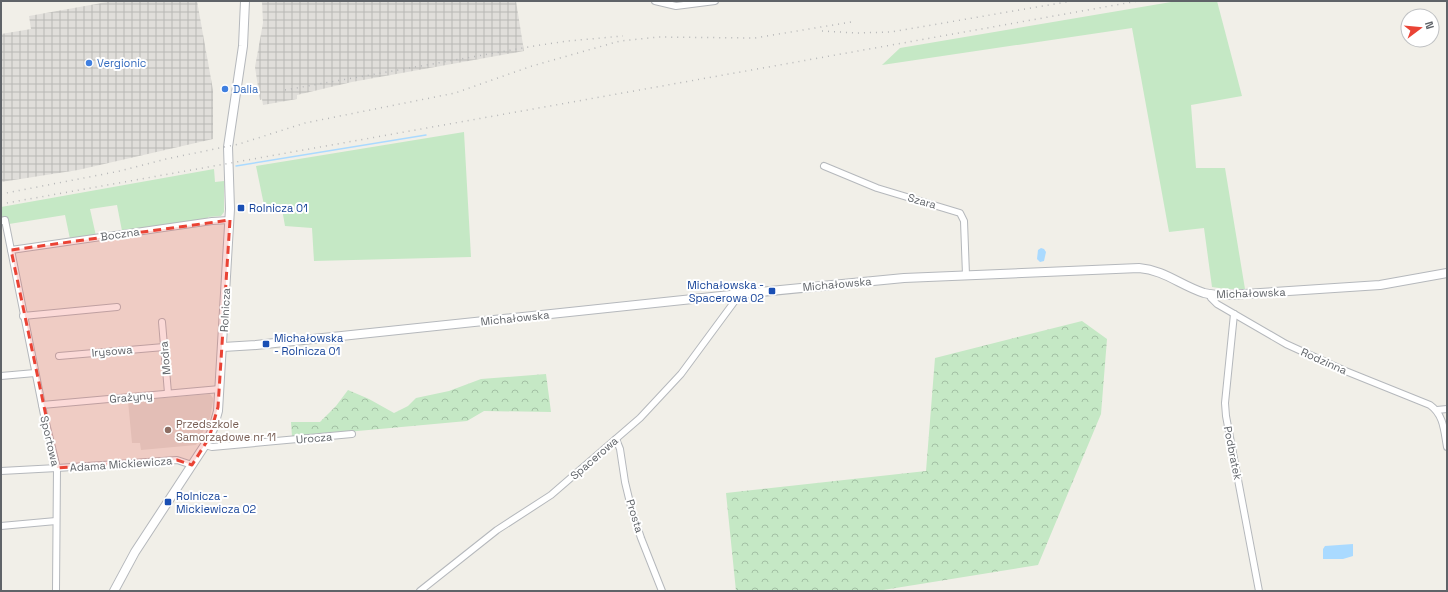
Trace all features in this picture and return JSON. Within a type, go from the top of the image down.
[{"type":"street","name":"Rolnicza","points":[[114,591],[134,552],[205,444],[213,429],[217,416],[223,347],[230,220],[228,147],[243,46],[245,1]]},
{"type":"street","points":[[655,1],[676,6],[716,1]]},
{"type":"street","name":"Szara","points":[[824,166],[877,188],[960,213],[964,218],[966,275]]},
{"type":"street","name":"Boczna","points":[[11,250],[212,221],[230,220]]},
{"type":"street","name":"Sportowa","points":[[3,221],[11,250],[35,373],[57,468],[56,591]]},
{"type":"street","name":"Michałowska","points":[[223,347],[256,345],[897,278],[1139,268],[1151,269],[1163,273],[1209,294],[1256,294],[1380,285],[1447,273]]},
{"type":"street","name":"Spacerowa","points":[[420,591],[497,530],[552,495],[648,410],[681,374],[740,294]]},
{"type":"street","name":"Rodzinna","points":[[1209,294],[1216,304],[1286,344],[1343,370],[1426,403],[1437,410]]},
{"type":"street","points":[[23,316],[117,307]]},
{"type":"street","name":"Podbratek","points":[[1234,314],[1225,403],[1226,416],[1260,591]]},
{"type":"street","name":"Modra","points":[[162,322],[168,393]]},
{"type":"street","name":"Irysowa","points":[[59,356],[164,347]]},
{"type":"street","points":[[1,376],[35,373]]},
{"type":"street","name":"Grażyny","points":[[42,404],[220,389]]},
{"type":"street","points":[[1447,409],[1437,410],[1441,417],[1447,447]]},
{"type":"street","name":"Urocza","points":[[205,444],[212,447],[352,434]]},
{"type":"street","name":"Prosta","points":[[616,439],[620,449],[625,482],[632,511],[662,591]]},
{"type":"street","name":"Adama Mickiewicza","points":[[1,471],[177,460],[192,465]]},
{"type":"street","points":[[1,526],[56,520]]},
{"type":"highlighted area","points":[[230,220],[218,407],[209,438],[192,465],[177,460],[57,468],[11,250]]},
{"type":"shaded area","points":[[113,1],[197,1],[213,90],[213,139],[78,170],[1,182],[1,34],[31,29],[29,16]]},
{"type":"shaded area","points":[[262,1],[516,1],[524,51],[352,82],[297,95],[297,99],[263,105],[262,99],[260,100],[255,67],[263,23]]},
{"type":"shaded area","name":"Przedszkole Samorządowe nr 11","points":[[210,394],[213,401],[210,418],[196,445],[141,450],[140,443],[132,443],[128,401]]},
{"type":"green space","points":[[1177,1],[1217,1],[1242,96],[1191,105],[1196,168],[1225,168],[1245,289],[1212,287],[1204,228],[1169,232],[1132,28],[882,65],[900,48]]},
{"type":"green space","points":[[464,132],[471,257],[314,261],[312,228],[285,226],[282,209],[265,210],[256,166]]},
{"type":"green space","points":[[214,169],[215,182],[224,181],[224,212],[221,216],[208,217],[207,220],[122,231],[117,205],[90,209],[96,236],[70,239],[65,215],[9,224],[6,217],[1,217],[1,207]]},
{"type":"green space","points":[[1082,321],[1107,339],[1101,414],[1038,565],[877,591],[736,591],[726,493],[926,471],[935,358]]},
{"type":"green space","points":[[546,374],[551,412],[484,411],[467,421],[292,437],[291,422],[320,422],[336,406],[348,390],[369,399],[394,413],[408,406],[416,398],[449,391],[481,379]]},
{"type":"water","points":[[1041,248],[1046,252],[1044,261],[1040,262],[1037,259],[1038,250]]},
{"type":"water","points":[[1353,544],[1353,556],[1343,559],[1323,559],[1323,549],[1325,546]]},
{"type":"waterway","points":[[236,166],[426,135]]},
{"type":"railway","points":[[822,31],[856,33],[891,32],[1072,1]]},
{"type":"railway","points":[[1,204],[1138,1]]},
{"type":"railway","points":[[1,194],[120,171],[166,159],[239,144],[305,123],[455,93],[532,66],[620,41],[659,37],[755,38],[851,22]]},
{"type":"railway","points":[[285,90],[534,46],[623,36]]},
{"type":"place","name":"Vergionic","points":[[89,63]]},
{"type":"place","name":"Dalia","points":[[225,89]]},
{"type":"place","name":"Rolnicza 01","points":[[241,208]]},
{"type":"place","name":"Michałowska - Spacerowa 02","points":[[772,291]]},
{"type":"place","name":"Michałowska - Rolnicza 01","points":[[266,344]]},
{"type":"place","name":"Przedszkole Samorządowe nr 11","points":[[168,430]]},
{"type":"place","name":"Rolnicza - Mickiewicza 02","points":[[168,502]]}]
